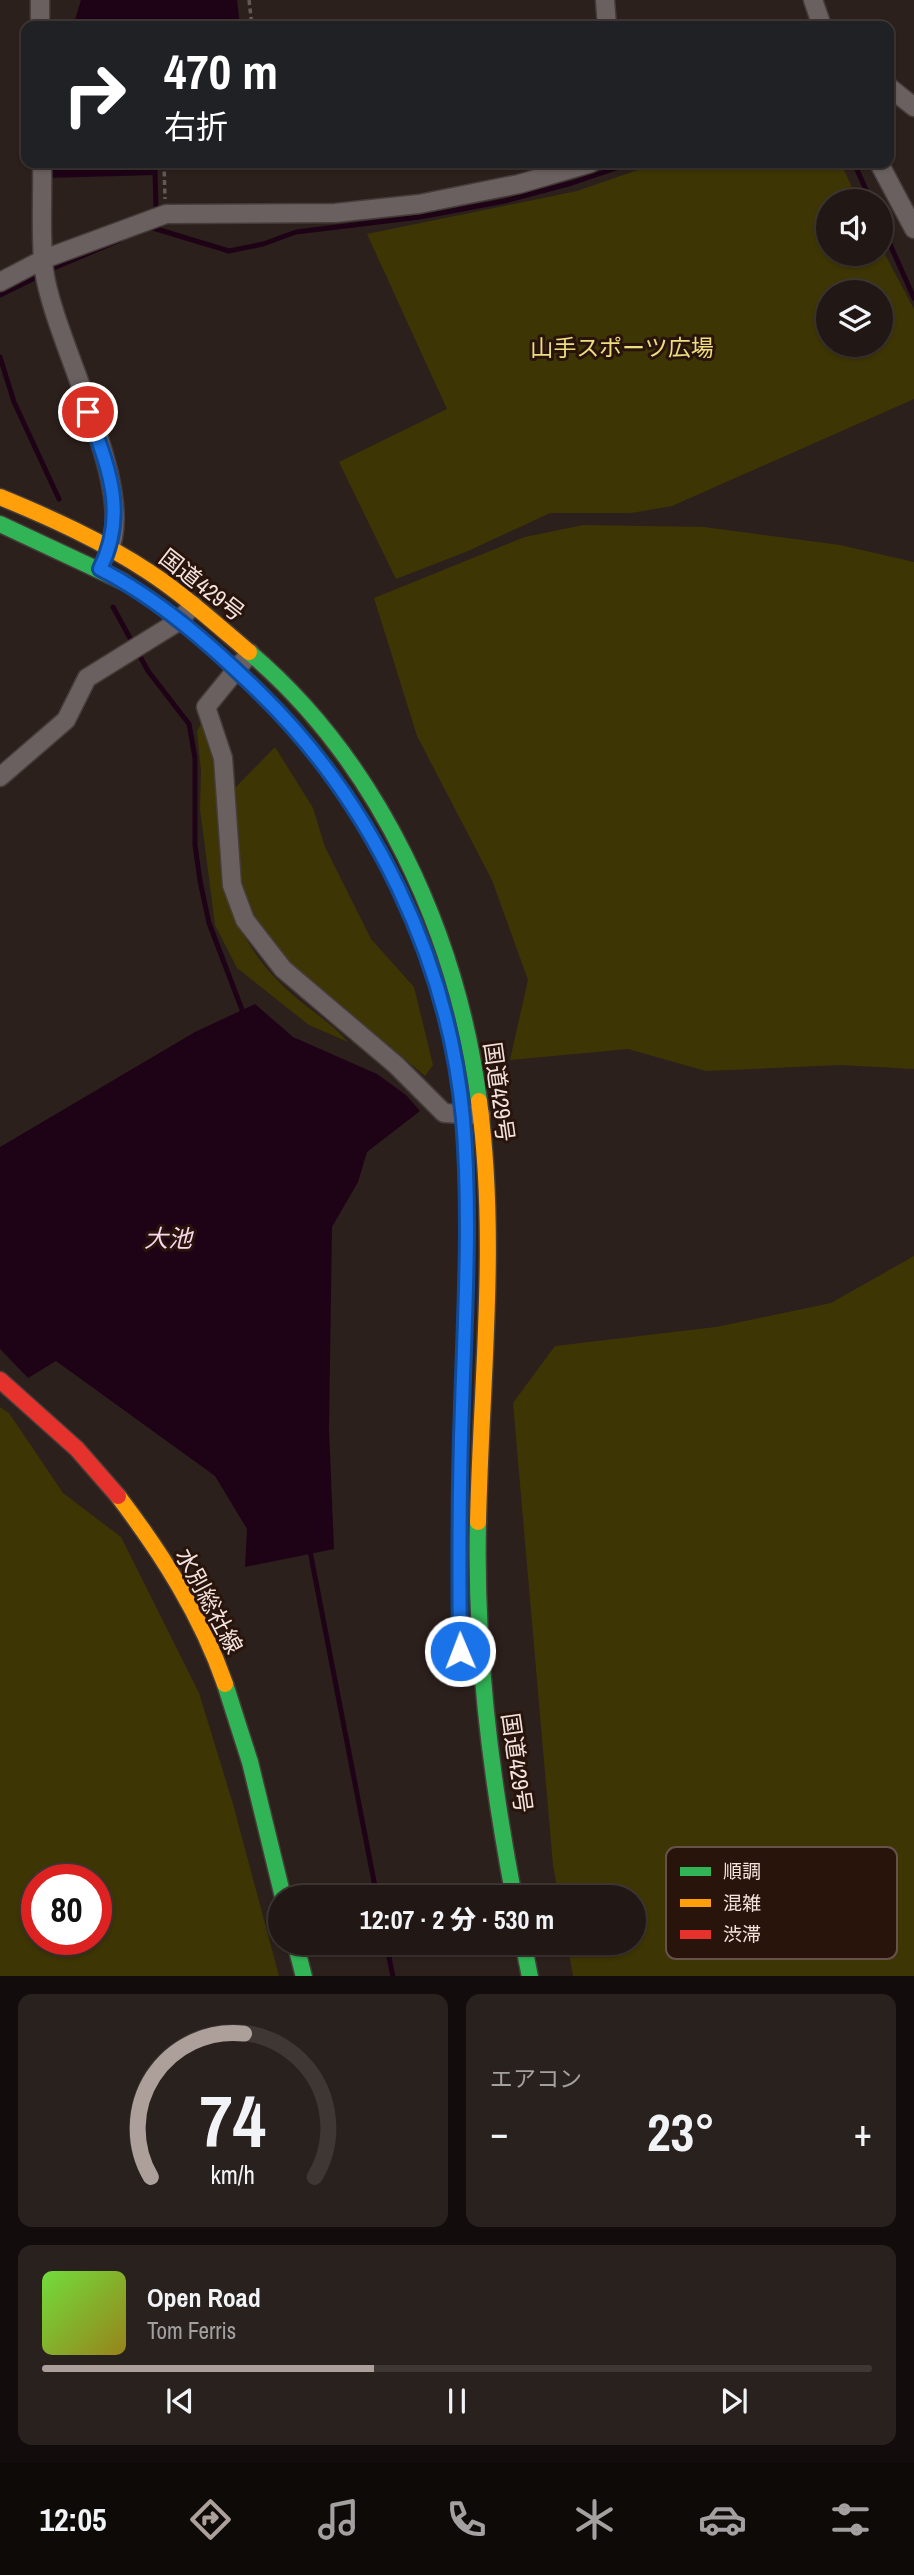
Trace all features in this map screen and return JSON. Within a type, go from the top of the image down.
[{"type":"main road","name":"国道429号","points":[[0,496],[57,521],[149,572],[276,675],[326,734],[375,805],[415,879],[457,988],[473,1058],[481,1115],[488,1231],[477,1571],[489,1747],[512,1885]]},
{"type":"main road","name":"国道429号","points":[[0,524],[100,569],[140,592]]},
{"type":"main road","name":"国道429号","points":[[160,607],[184,625]]},
{"type":"main road","name":"国道429号","points":[[460,1097],[463,1122]]},
{"type":"main road","name":"水別総社線","points":[[0,1380],[86,1461],[141,1526],[183,1594],[217,1662],[237,1716],[280,1885]]},
{"type":"main road","points":[[298,1955],[304,1976]]},
{"type":"main road","points":[[526,1955],[530,1976]]},
{"type":"street","points":[[605,0],[607,21]]},
{"type":"street","points":[[813,0],[820,21]]},
{"type":"street","points":[[40,21],[42,3]]},
{"type":"street","points":[[894,91],[914,107]]},
{"type":"street","points":[[42,168],[45,269],[113,491],[114,523],[110,549],[100,569]]},
{"type":"street","points":[[0,282],[45,269],[166,214],[335,213],[419,204],[519,184],[574,168]]},
{"type":"street","points":[[882,168],[914,229]]},
{"type":"street","points":[[0,777],[66,720],[87,678],[126,656],[136,647],[184,625],[193,605]]},
{"type":"street","points":[[250,653],[206,707],[223,758],[232,885],[245,920],[283,969],[396,1065],[444,1113],[463,1122],[481,1115]]},
{"type":"path","points":[[249,0],[251,21]]},
{"type":"path","points":[[164,168],[166,214]]},
{"type":"green space","name":"山手スポーツ広場","points":[[644,168],[843,168],[853,189],[816,189],[816,266],[891,266],[914,309],[914,399],[672,506],[631,513],[550,513],[468,551],[396,579],[339,462],[447,409],[367,234],[577,191]]},
{"type":"green space","points":[[583,525],[704,527],[840,545],[914,562],[914,1069],[839,1065],[706,1071],[628,1049],[510,1060],[528,980],[492,880],[417,736],[374,598],[525,537]]},
{"type":"green space","points":[[201,724],[209,739],[214,758],[221,874],[231,908],[245,938],[264,965],[286,989],[348,1042],[309,1025],[237,968],[215,925],[200,809],[201,771],[197,731]]},
{"type":"green space","points":[[275,747],[313,808],[325,847],[371,939],[414,987],[433,1065],[425,1076],[278,952],[254,919],[240,883],[235,788]]},
{"type":"green space","points":[[914,1256],[914,1976],[573,1976],[569,1955],[646,1955],[646,1885],[557,1885],[513,1403],[555,1346],[716,1327],[831,1303]]},
{"type":"green space","points":[[0,1407],[9,1413],[63,1493],[121,1537],[199,1693],[233,1804],[268,1935],[268,1955],[273,1955],[279,1976],[0,1976]]},
{"type":"water","points":[[81,0],[237,0],[239,21],[75,21]]},
{"type":"water","points":[[48,168],[157,168],[156,175],[48,178]]},
{"type":"water","name":"大池","points":[[255,1004],[293,1037],[377,1074],[406,1095],[420,1111],[367,1152],[358,1182],[332,1227],[329,1429],[334,1549],[245,1567],[247,1529],[215,1476],[56,1361],[28,1378],[0,1349],[0,1147],[195,1032]]},
{"type":"waterway","points":[[153,228],[229,251],[263,244],[296,232],[420,217],[505,201],[616,168]]},
{"type":"waterway","points":[[856,168],[866,189]]},
{"type":"waterway","points":[[155,171],[156,209]]},
{"type":"waterway","points":[[49,270],[120,240]]},
{"type":"waterway","points":[[893,251],[914,298]]},
{"type":"waterway","points":[[0,295],[41,275]]},
{"type":"waterway","points":[[0,357],[14,402],[59,499]]},
{"type":"waterway","points":[[113,607],[148,671],[189,724],[195,758],[195,845],[200,881],[209,923],[244,1015]]},
{"type":"waterway","points":[[309,1546],[375,1885]]},
{"type":"waterway","points":[[389,1955],[393,1976]]},
{"type":"traffic: fast","points":[[0,524],[124,582]]},
{"type":"traffic: fast","points":[[249,652],[295,696],[337,745],[373,798],[405,855],[431,915],[452,976],[468,1038],[479,1101]]},
{"type":"traffic: fast","points":[[478,1522],[479,1617],[486,1710],[512,1885]]},
{"type":"traffic: fast","points":[[225,1684],[250,1762],[280,1885]]},
{"type":"traffic: fast","points":[[298,1955],[304,1976]]},
{"type":"traffic: fast","points":[[526,1955],[530,1976]]},
{"type":"traffic: slow","points":[[0,497],[76,531],[149,572],[175,590],[249,652]]},
{"type":"traffic: slow","points":[[478,1522],[488,1259],[485,1154],[479,1101]]},
{"type":"traffic: slow","points":[[118,1496],[179,1586],[204,1634],[225,1684]]},
{"type":"traffic: jam","points":[[0,1380],[77,1449],[118,1496]]},
{"type":"route","points":[[88,412],[110,479],[115,509],[114,536],[100,569],[150,599],[237,670],[282,714],[310,747],[332,776],[381,854],[411,919],[437,993],[454,1060],[462,1116],[467,1190],[468,1265],[462,1408],[460,1651]]}]
